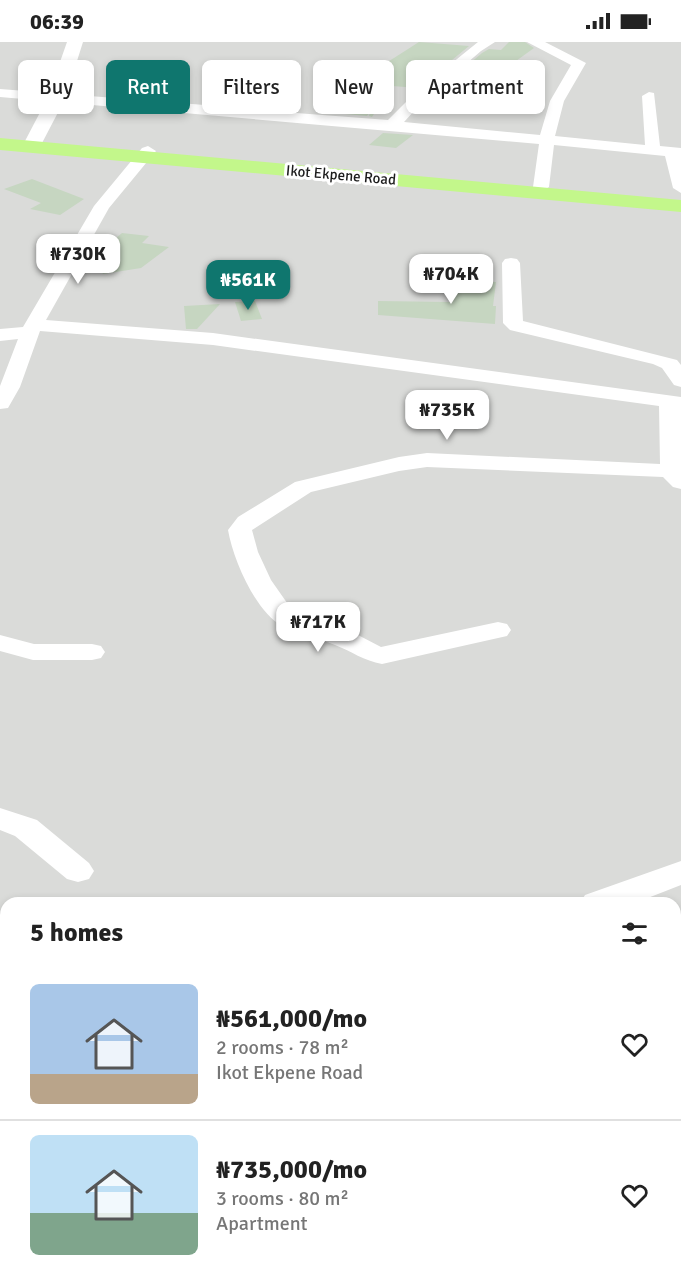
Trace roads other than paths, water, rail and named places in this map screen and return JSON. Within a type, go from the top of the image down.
[{"type":"highway","name":"Ikot Ekpene Road","points":[[0,138],[681,207]]},
{"type":"highway","name":"Ikot Ekpene Road","points":[[0,144],[145,154],[681,200]]},
{"type":"street","points":[[69,60],[75,42]]},
{"type":"street","points":[[392,125],[420,96],[476,48],[488,42]]},
{"type":"street","points":[[534,42],[579,63],[557,102],[547,140],[541,187]]},
{"type":"street","points":[[0,93],[18,95]]},
{"type":"street","points":[[649,96],[653,150]]},
{"type":"street","points":[[94,102],[392,125],[676,153],[681,188]]},
{"type":"street","points":[[34,141],[48,114]]},
{"type":"street","points":[[0,403],[10,387],[32,329],[102,206],[145,154]]},
{"type":"street","points":[[511,263],[513,323],[517,326],[660,360],[670,364],[681,381]]},
{"type":"street","points":[[0,335],[32,329],[213,339],[675,402],[677,476],[427,460],[399,464],[303,487],[246,522],[240,530],[241,545],[275,608],[289,621],[346,639],[372,655],[382,656],[498,630]]},
{"type":"street","points":[[0,643],[33,652],[92,652]]},
{"type":"street","points":[[0,819],[26,828],[78,871]]},
{"type":"street","points":[[618,897],[681,872]]}]
